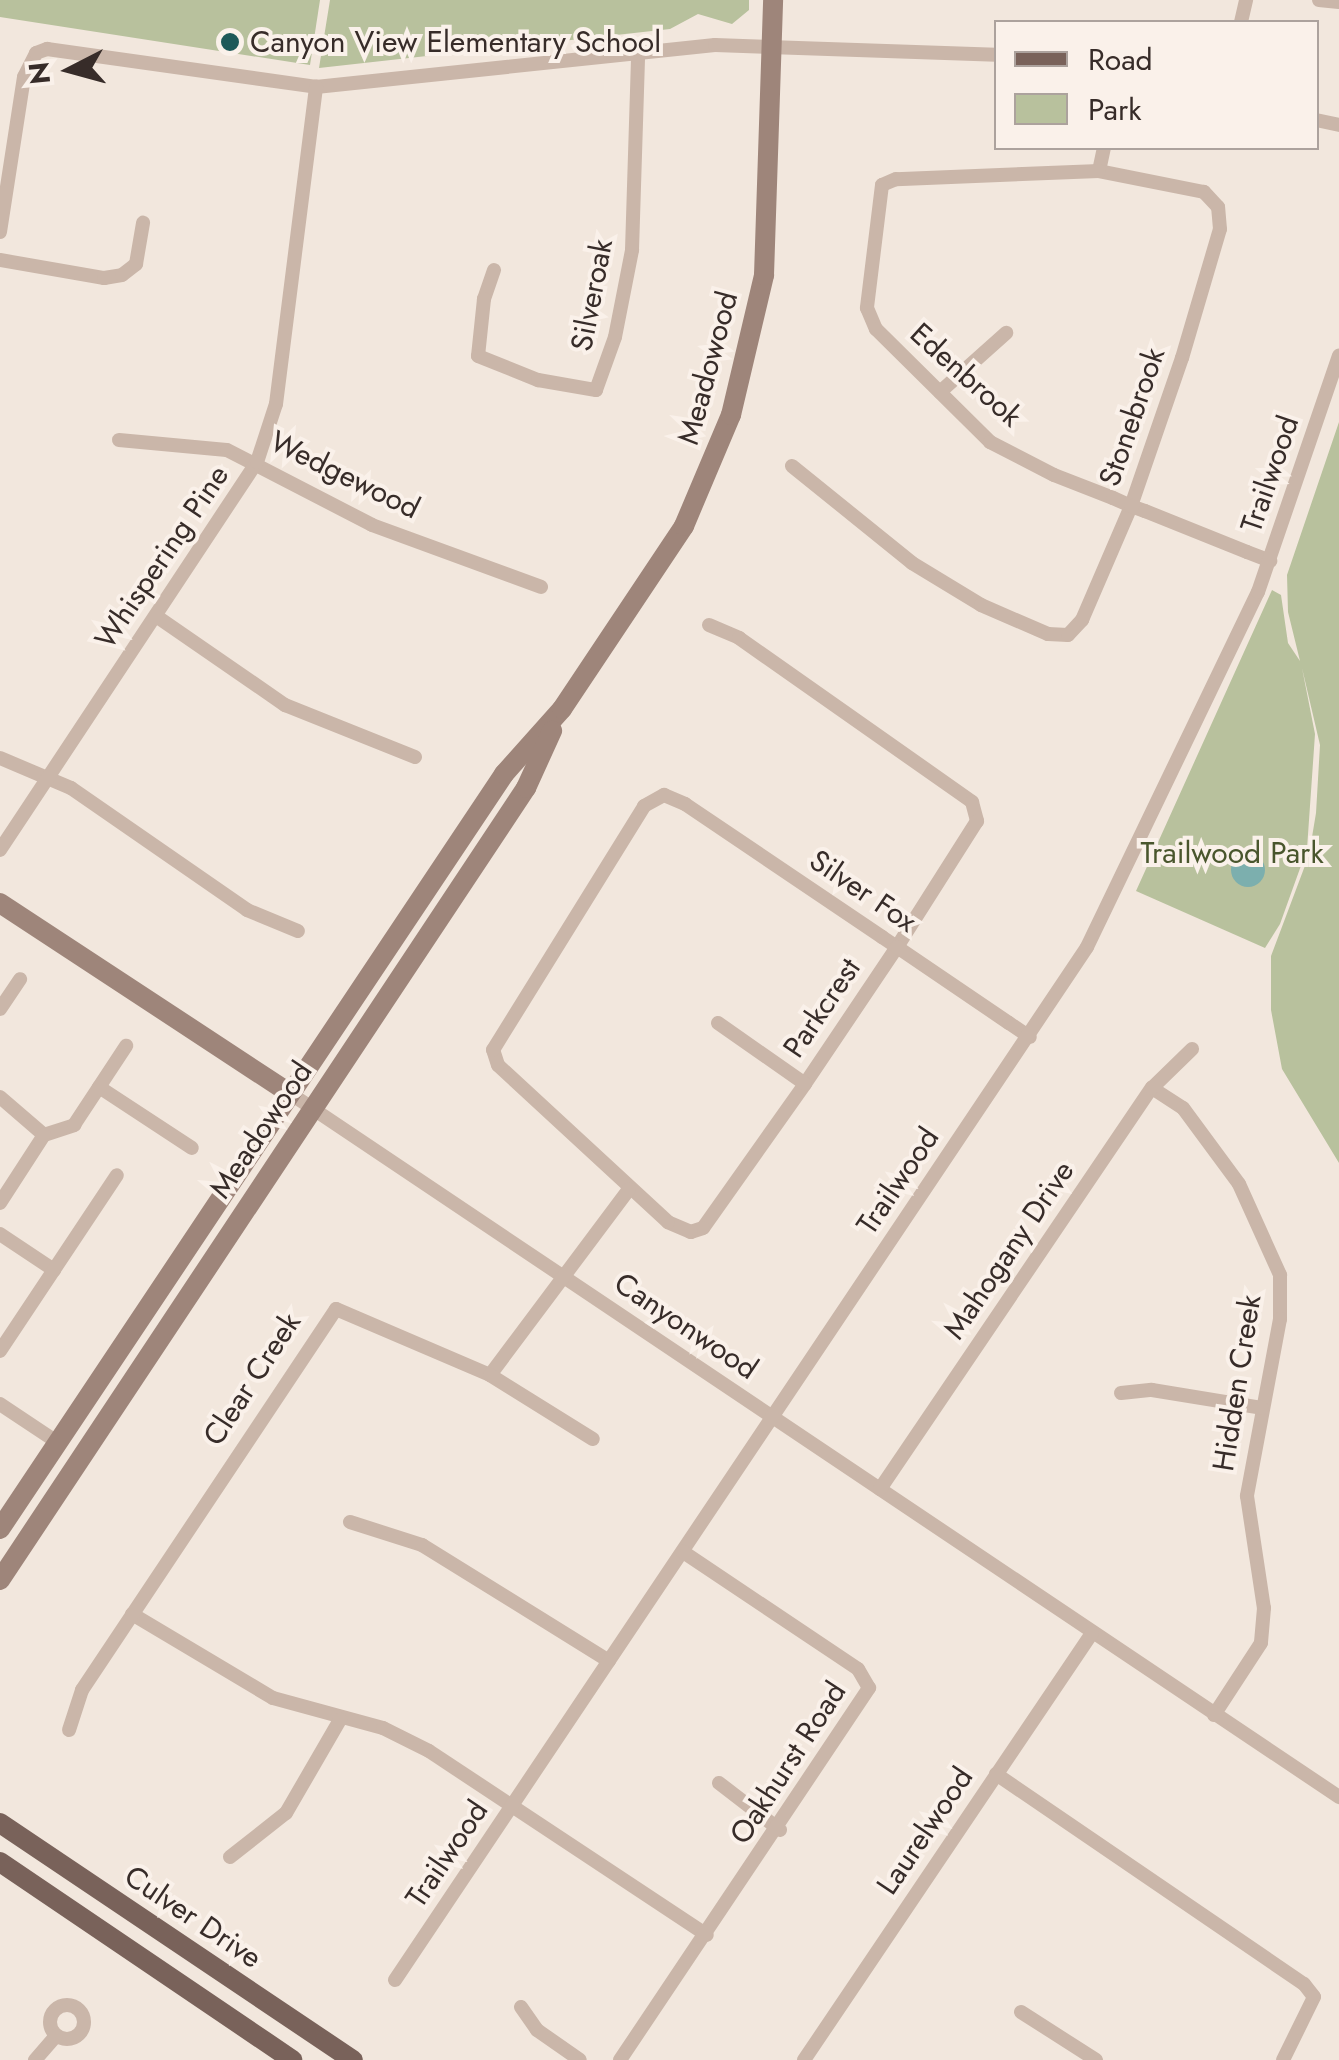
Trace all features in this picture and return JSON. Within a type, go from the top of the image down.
[{"type":"main road","name":"Meadowood","points":[[0,1529],[288,1092],[504,774],[562,709],[684,526],[730,415],[764,275],[773,0]]},
{"type":"main road","name":"Meadowood","points":[[0,1580],[526,788],[562,709]]},
{"type":"main road","name":"Canyonwood","points":[[0,903],[288,1092]]},
{"type":"main road","name":"Culver Drive","points":[[0,1824],[353,2060]]},
{"type":"main road","name":"Culver Drive","points":[[0,1862],[292,2060]]},
{"type":"street","points":[[1319,0],[1339,2]]},
{"type":"street","points":[[0,232],[24,77],[36,53],[60,49],[316,87],[714,45],[994,55]]},
{"type":"street","name":"Silveroak","points":[[494,270],[484,299],[478,356],[538,380],[596,390],[615,336],[632,250],[638,54]]},
{"type":"street","name":"Whispering Pine","points":[[0,850],[258,462],[276,404],[316,87]]},
{"type":"street","points":[[1098,172],[1104,150]]},
{"type":"street","name":"Edenbrook","points":[[1098,172],[976,172],[882,184],[867,308],[876,329],[990,442],[1131,506],[1270,561]]},
{"type":"street","name":"Stonebrook","points":[[792,466],[912,564],[981,605],[1048,634],[1068,635],[1082,620],[1131,506],[1220,229],[1218,207],[1204,192],[1098,172]]},
{"type":"street","points":[[0,260],[104,278],[122,274],[136,264],[143,223]]},
{"type":"street","points":[[940,392],[1006,333]]},
{"type":"street","name":"Trailwood","points":[[395,1980],[1030,1037],[1122,884],[1270,561],[1339,356]]},
{"type":"street","name":"Wedgewood","points":[[120,440],[198,443],[258,462],[372,525],[540,587]]},
{"type":"street","points":[[156,616],[285,705],[415,758]]},
{"type":"street","name":"Parkcrest","points":[[629,1189],[691,1232],[714,1218],[978,821],[972,802],[739,638],[709,625]]},
{"type":"street","points":[[0,758],[48,778],[247,910],[298,931]]},
{"type":"street","name":"Silver Fox","points":[[629,1189],[498,1064],[492,1050],[644,806],[664,795],[1030,1037]]},
{"type":"street","points":[[0,1009],[20,979]]},
{"type":"street","points":[[718,1023],[804,1084]]},
{"type":"street","points":[[0,1202],[44,1135],[74,1125],[126,1046]]},
{"type":"street","name":"Mahogany Drive","points":[[880,1490],[1152,1088],[1192,1049]]},
{"type":"street","points":[[99,1088],[192,1148]]},
{"type":"street","name":"Hidden Creek","points":[[1152,1088],[1183,1108],[1239,1184],[1280,1275],[1280,1319],[1247,1496],[1264,1608],[1261,1644],[1214,1716]]},
{"type":"street","name":"Canyonwood","points":[[288,1092],[1339,1797]]},
{"type":"street","points":[[0,1097],[44,1135]]},
{"type":"street","points":[[0,1351],[116,1174]]},
{"type":"street","points":[[490,1375],[629,1189]]},
{"type":"street","points":[[0,1234],[54,1270]]},
{"type":"street","name":"Clear Creek","points":[[69,1730],[82,1690],[336,1309],[490,1375],[594,1439]]},
{"type":"street","points":[[1121,1393],[1152,1390],[1262,1408]]},
{"type":"street","points":[[0,1404],[58,1442]]},
{"type":"street","points":[[350,1522],[422,1545],[609,1661]]},
{"type":"street","name":"Oakhurst Road","points":[[620,2060],[780,1830],[866,1698],[866,1676],[682,1552]]},
{"type":"street","points":[[132,1614],[252,1687],[340,1720],[383,1728],[429,1751],[707,1935]]},
{"type":"street","name":"Laurelwood","points":[[804,2060],[1092,1632]]},
{"type":"street","points":[[230,1858],[302,1792],[340,1720]]},
{"type":"street","points":[[996,1774],[1304,1984],[1314,1997],[1283,2060]]},
{"type":"street","points":[[719,1783],[780,1830]]},
{"type":"street","points":[[521,2007],[537,2030],[580,2060]]},
{"type":"street","points":[[1021,2012],[1096,2060]]},
{"type":"street","points":[[36,2060],[56,2036]]},
{"type":"green space","name":"Canyon View Elementary School","points":[[0,0],[320,0],[310,65],[0,17]]},
{"type":"green space","points":[[330,0],[749,0],[749,10],[732,24],[698,14],[670,29],[319,68]]},
{"type":"green space","name":"Trailwood Park","points":[[1339,422],[1339,1163],[1282,1069],[1271,1010],[1271,956],[1309,855],[1316,813],[1320,745],[1302,668],[1315,734],[1307,849],[1280,924],[1265,948],[1136,891],[1272,590],[1281,595],[1288,643],[1300,661],[1288,612],[1287,575]]},
{"type":"water","points":[[1248,853],[1260,858],[1265,870],[1260,882],[1248,887],[1236,882],[1231,870],[1236,858]]},
{"type":"place","name":"Canyon View Elementary School","points":[[230,42]]}]
